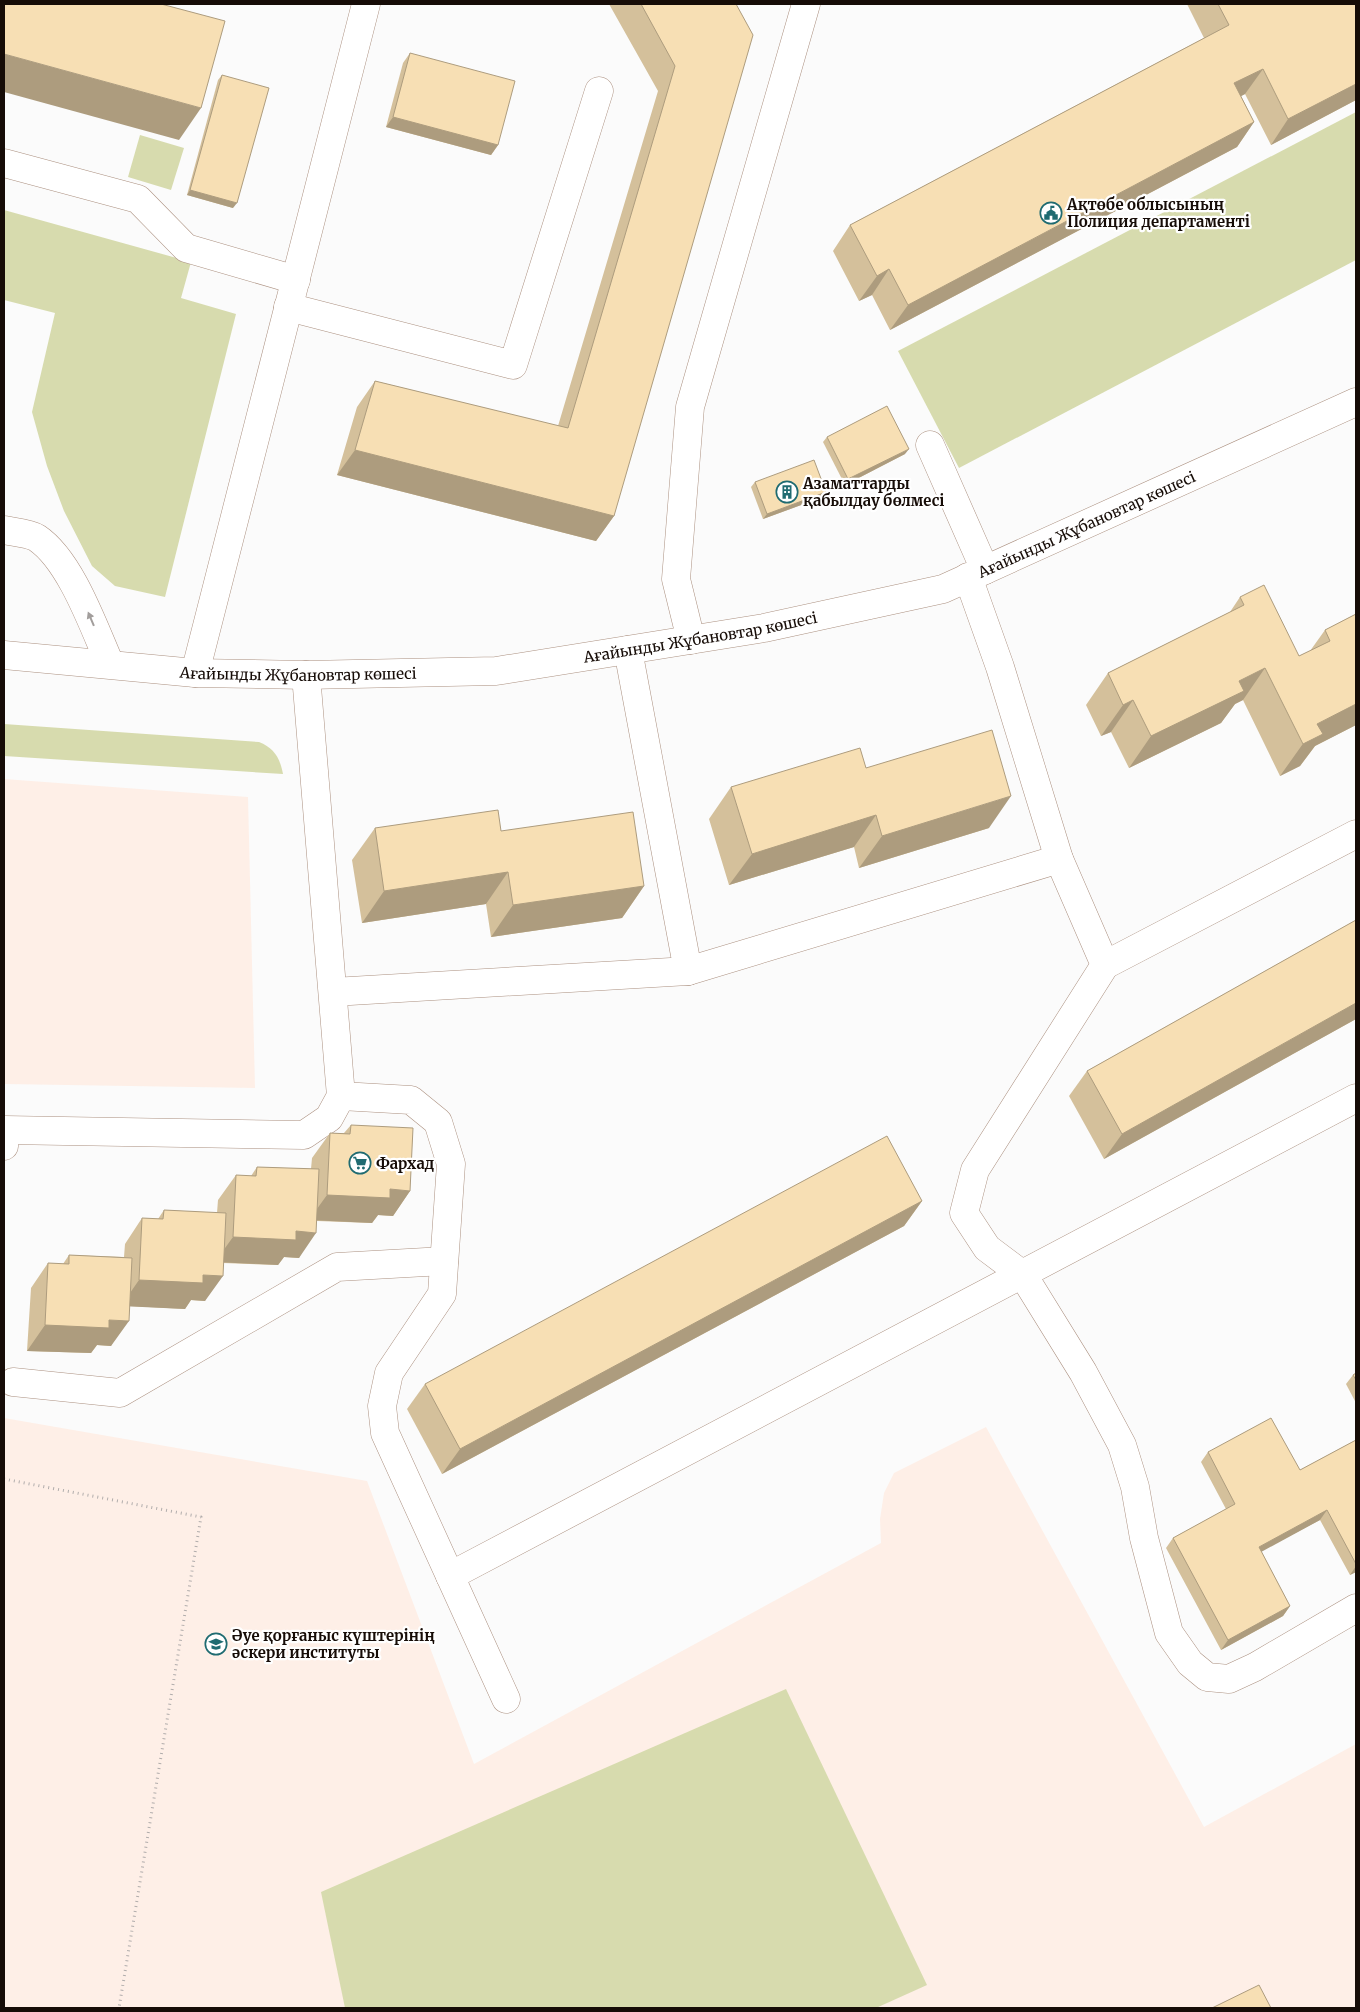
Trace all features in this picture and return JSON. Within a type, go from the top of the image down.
[{"type":"street","points":[[194,673],[366,4]]},
{"type":"street","points":[[691,640],[676,579],[690,407],[806,4]]},
{"type":"street","points":[[288,307],[513,365],[599,91]]},
{"type":"street","points":[[4,163],[138,199],[186,248],[296,280]]},
{"type":"street","name":"Ағайынды Жұбановтар көшесі","points":[[4,655],[194,673],[306,675],[496,671],[764,628],[934,591],[976,574],[1356,402]]},
{"type":"street","points":[[930,445],[976,574],[1000,667],[1059,859],[1105,965]]},
{"type":"street","points":[[4,530],[37,538],[61,563],[79,593],[110,664]]},
{"type":"street","points":[[628,650],[688,971]]},
{"type":"street","points":[[4,1146],[5,1130],[304,1135],[329,1118],[342,1096],[306,675]]},
{"type":"street","points":[[1356,834],[1105,965],[975,1170],[964,1213],[987,1248],[1023,1275],[1083,1372],[1122,1445],[1135,1486],[1144,1538],[1169,1633],[1190,1663],[1207,1677],[1229,1678],[1255,1667],[1356,1608]]},
{"type":"street","points":[[333,992],[688,971],[1059,859]]},
{"type":"street","points":[[342,1096],[411,1100],[438,1122],[451,1164],[442,1294],[389,1373],[382,1406],[385,1433],[506,1699]]},
{"type":"street","points":[[450,1576],[1356,1098]]},
{"type":"street","points":[[13,1382],[120,1393],[337,1267],[444,1261]]},
{"type":"path","points":[[4,1479],[201,1517],[119,2008]]},
{"type":"shaded area","points":[[4,779],[248,797],[255,1088],[4,1084]]},
{"type":"shaded area","name":"Әуе қорғаныс күштерінің әскери институты","points":[[4,1418],[367,1481],[474,1764],[881,1543],[880,1519],[884,1493],[894,1473],[986,1427],[1204,1827],[1356,1744],[1356,2008],[4,2008]]},
{"type":"green space","points":[[1356,112],[1356,260],[959,468],[898,351]]},
{"type":"green space","points":[[140,135],[184,148],[171,190],[128,177]]},
{"type":"green space","points":[[4,210],[191,262],[181,298],[236,314],[165,597],[115,586],[92,566],[64,511],[47,466],[32,412],[55,313],[4,300]]},
{"type":"green space","points":[[4,724],[259,742],[269,747],[276,754],[283,774],[4,756]]},
{"type":"green space","points":[[786,1689],[927,1985],[876,2008],[345,2008],[321,1892]]},
{"type":"building","points":[[4,4],[161,4],[225,21],[201,108],[4,54]]},
{"type":"building","points":[[641,4],[736,4],[753,35],[614,516],[355,450],[375,381],[568,428],[675,66]]},
{"type":"building","points":[[1218,4],[1356,4],[1356,84],[1288,119],[1263,69],[1234,83],[1254,122],[908,305],[889,269],[877,276],[850,225],[1229,25]]},
{"type":"building","points":[[410,53],[515,81],[498,145],[393,117]]},
{"type":"building","points":[[222,75],[269,88],[237,203],[190,190]]},
{"type":"building","points":[[887,406],[909,449],[848,479],[827,437]]},
{"type":"building","name":"Азаматтарды қабылдау бөлмесі","points":[[814,460],[826,492],[767,514],[755,482]]},
{"type":"building","points":[[1264,585],[1299,656],[1330,641],[1325,630],[1356,614],[1356,704],[1317,724],[1323,734],[1303,744],[1265,668],[1239,681],[1244,691],[1151,736],[1133,700],[1123,705],[1108,673],[1244,605],[1240,597]]},
{"type":"building","points":[[992,730],[1011,796],[882,836],[876,815],[752,854],[731,787],[860,748],[866,768]]},
{"type":"building","points":[[498,810],[501,831],[633,812],[644,886],[513,905],[508,872],[384,891],[375,828]]},
{"type":"building","points":[[1356,920],[1356,1003],[1122,1134],[1087,1071]]},
{"type":"building","points":[[351,1125],[413,1128],[410,1191],[390,1189],[390,1198],[327,1195],[330,1133],[350,1134]]},
{"type":"building","points":[[887,1136],[922,1201],[460,1449],[425,1384]]},
{"type":"building","points":[[257,1167],[319,1169],[316,1233],[296,1231],[296,1240],[233,1237],[236,1175],[256,1176]]},
{"type":"building","points":[[164,1210],[226,1213],[223,1276],[203,1275],[203,1283],[139,1280],[142,1218],[163,1219]]},
{"type":"building","points":[[69,1255],[132,1258],[129,1321],[109,1320],[109,1328],[45,1325],[48,1263],[69,1264]]},
{"type":"building","points":[[1271,1418],[1300,1470],[1356,1440],[1356,1564],[1327,1510],[1259,1547],[1290,1606],[1228,1640],[1173,1538],[1235,1504],[1208,1452]]},
{"type":"building","points":[[1259,1985],[1271,2008],[1212,2008]]},
{"type":"place","name":"Ақтөбе облысының Полиция департаменті","points":[[1051,213]]},
{"type":"place","name":"Азаматтарды қабылдау бөлмесі","points":[[787,492]]},
{"type":"place","name":"Фархад","points":[[360,1163]]},
{"type":"place","name":"Әуе қорғаныс күштерінің әскери институты","points":[[216,1644]]}]
